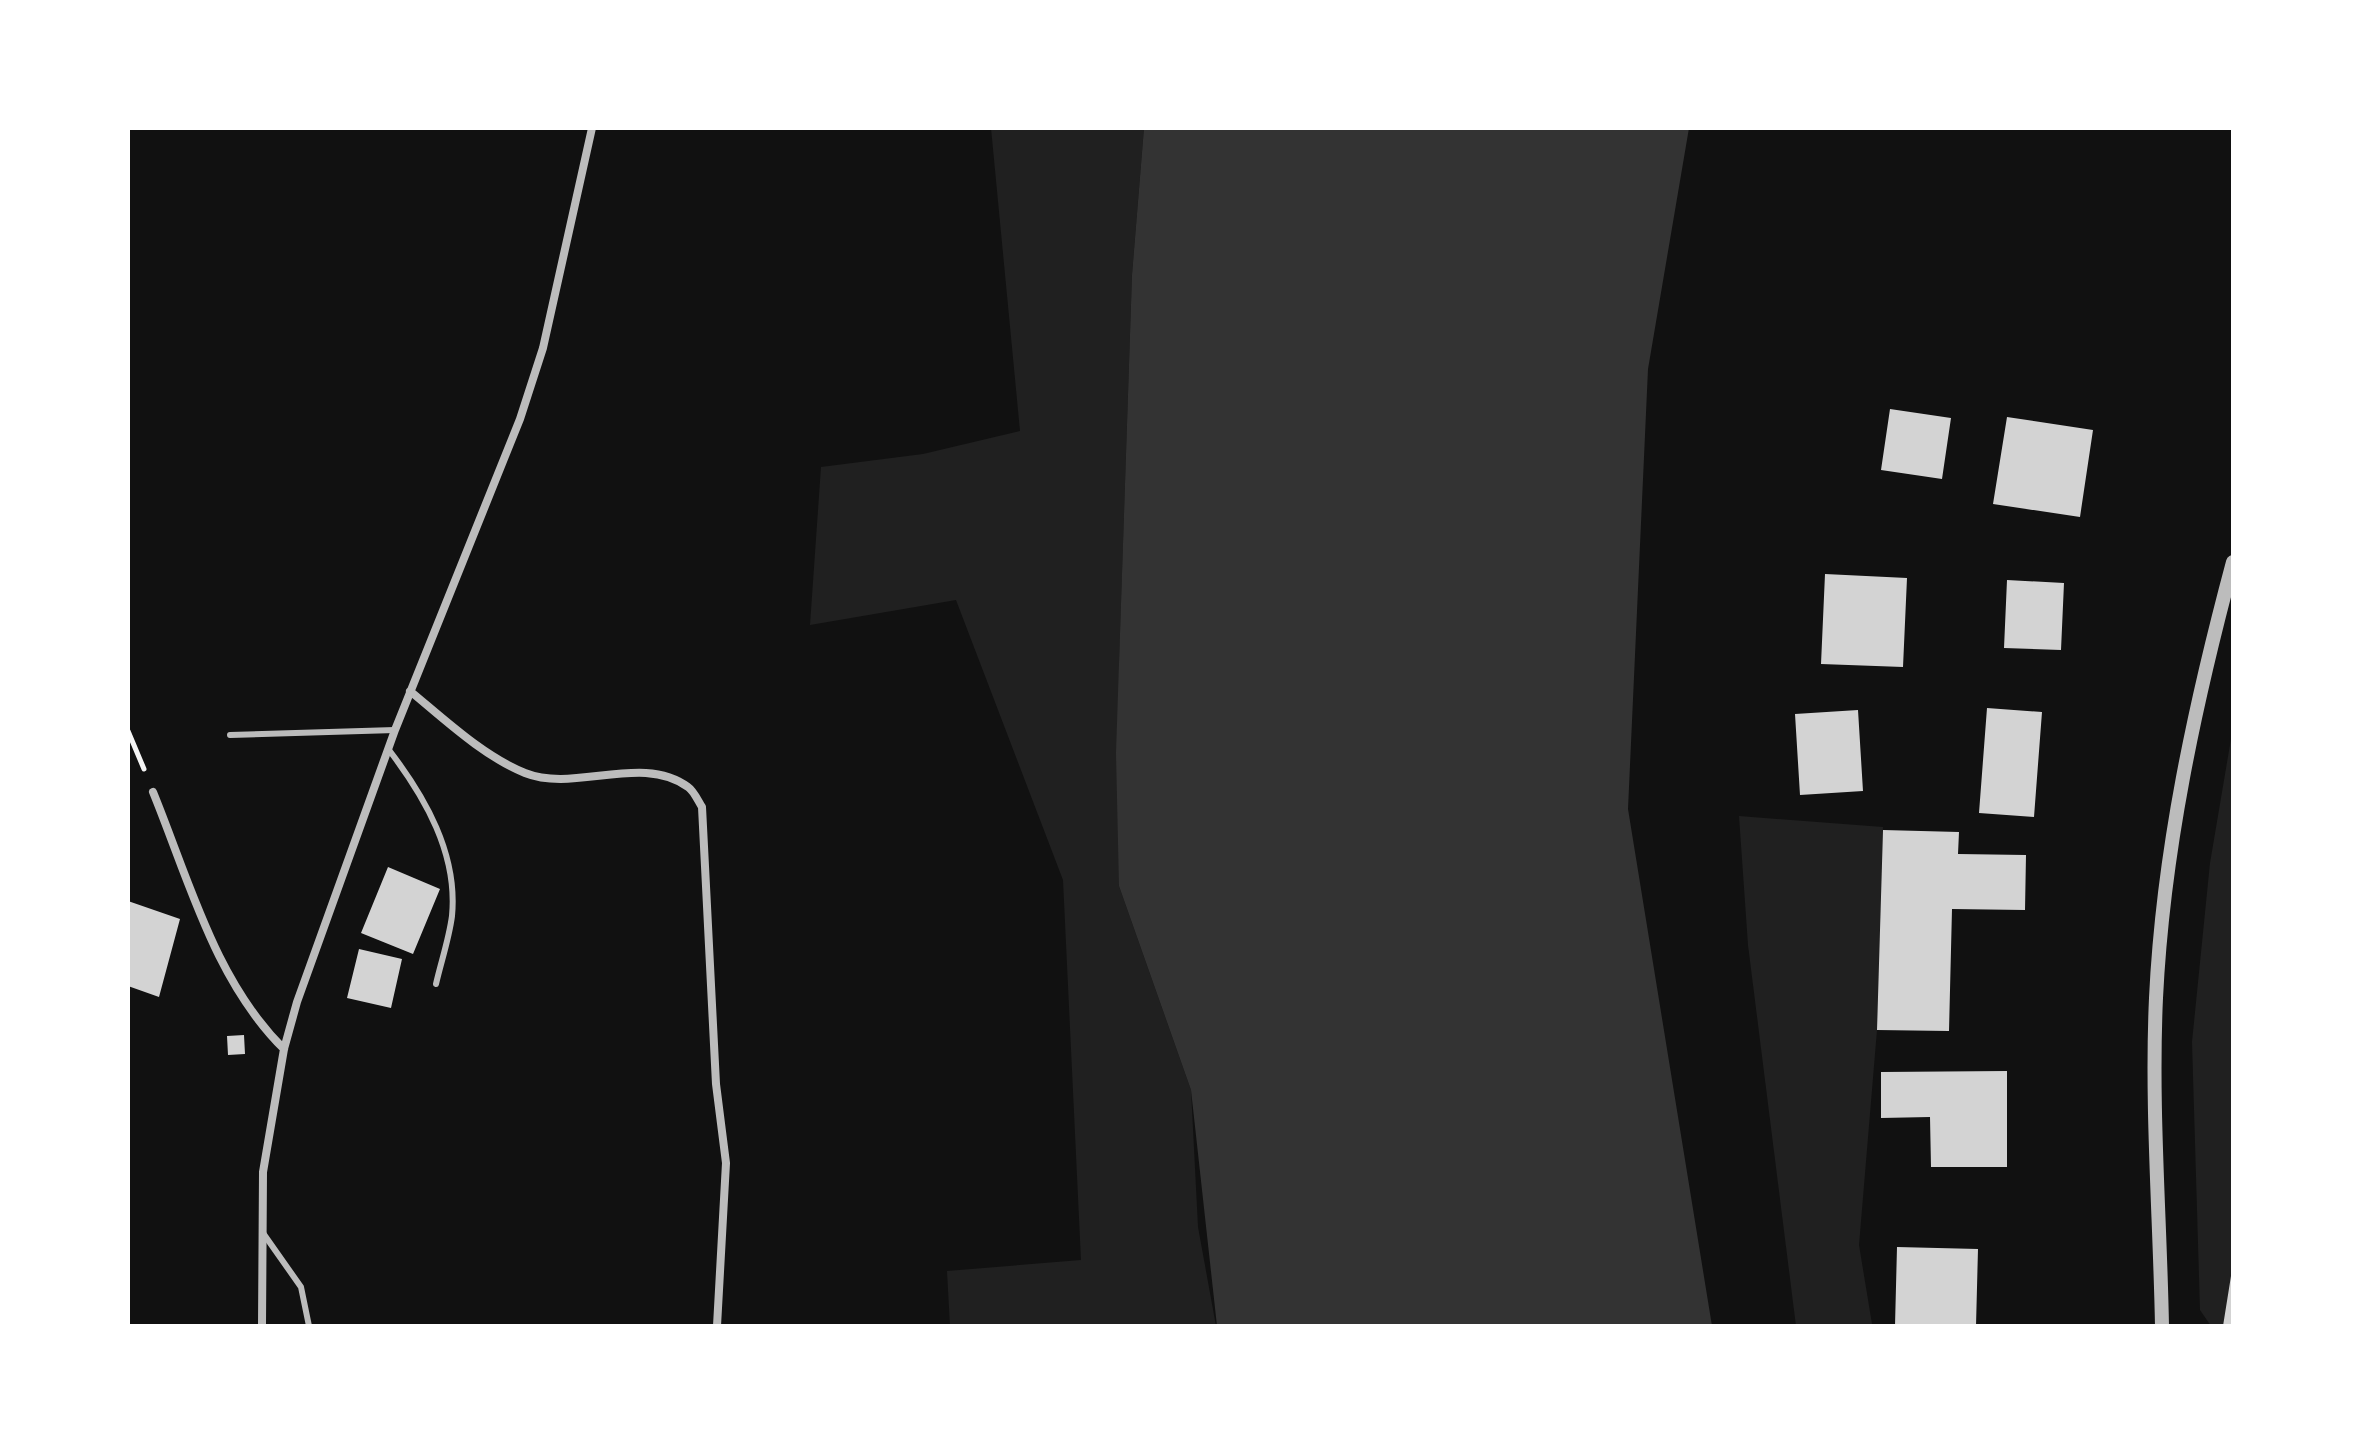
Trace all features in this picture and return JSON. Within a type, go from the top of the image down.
[{"type":"street","points":[[262,1326],[263,1172],[284,1049],[297,1002],[395,730],[529,391],[543,348],[592,128]]},
{"type":"street","points":[[2162,1326],[2156,998],[2175,829],[2206,661],[2233,562]]},
{"type":"street","points":[[410,691],[454,726],[524,773],[542,777],[646,774],[668,778],[689,787],[702,807],[716,1084],[726,1163],[717,1326]]},
{"type":"street","points":[[153,792],[222,963],[259,1024],[284,1049]]},
{"type":"lane","points":[[230,735],[395,730]]},
{"type":"lane","points":[[389,750],[419,789],[439,835],[451,881],[452,917],[436,984]]},
{"type":"lane","points":[[263,1233],[301,1287],[309,1326]]},
{"type":"path","points":[[128,731],[153,792]]},
{"type":"shaded area","points":[[991,128],[1144,128],[1132,275],[1119,666],[1119,886],[1191,1090],[1198,1227],[1216,1326],[950,1326],[947,1271],[1081,1260],[1063,880],[956,600],[810,625],[821,467],[923,454],[1020,431]]},
{"type":"shaded area","points":[[1144,128],[1689,128],[1648,369],[1628,809],[1712,1326],[1217,1326],[1191,1090],[1119,886],[1116,753],[1132,275]]},
{"type":"shaded area","points":[[2233,727],[2233,1326],[2211,1326],[2200,1310],[2192,1042],[2210,863]]},
{"type":"shaded area","points":[[1739,816],[1883,827],[1877,1030],[1859,1245],[1872,1324],[1880,1326],[1796,1326],[1748,945]]},
{"type":"building","points":[[1890,409],[1951,418],[1942,479],[1881,470]]},
{"type":"building","points":[[2007,417],[2093,430],[2080,517],[1993,504]]},
{"type":"building","points":[[1825,574],[1907,578],[1903,667],[1821,664]]},
{"type":"building","points":[[2007,580],[2064,583],[2061,650],[2004,648]]},
{"type":"building","points":[[1987,708],[2042,712],[2034,817],[1979,813]]},
{"type":"building","points":[[1858,710],[1863,791],[1800,795],[1795,714]]},
{"type":"building","points":[[1883,830],[1959,832],[1958,854],[2026,855],[2025,910],[1952,909],[1949,1031],[1877,1030]]},
{"type":"building","points":[[388,867],[440,889],[413,954],[361,933]]},
{"type":"building","points":[[128,901],[180,919],[159,997],[128,986]]},
{"type":"building","points":[[359,949],[402,959],[391,1008],[347,998]]},
{"type":"building","points":[[244,1035],[245,1054],[228,1055],[227,1036]]},
{"type":"building","points":[[2007,1071],[2007,1167],[1931,1167],[1930,1117],[1881,1118],[1881,1072]]},
{"type":"building","points":[[1897,1247],[1978,1249],[1976,1326],[1895,1326]]},
{"type":"building","points":[[2231,1276],[2233,1326],[2223,1326]]}]
